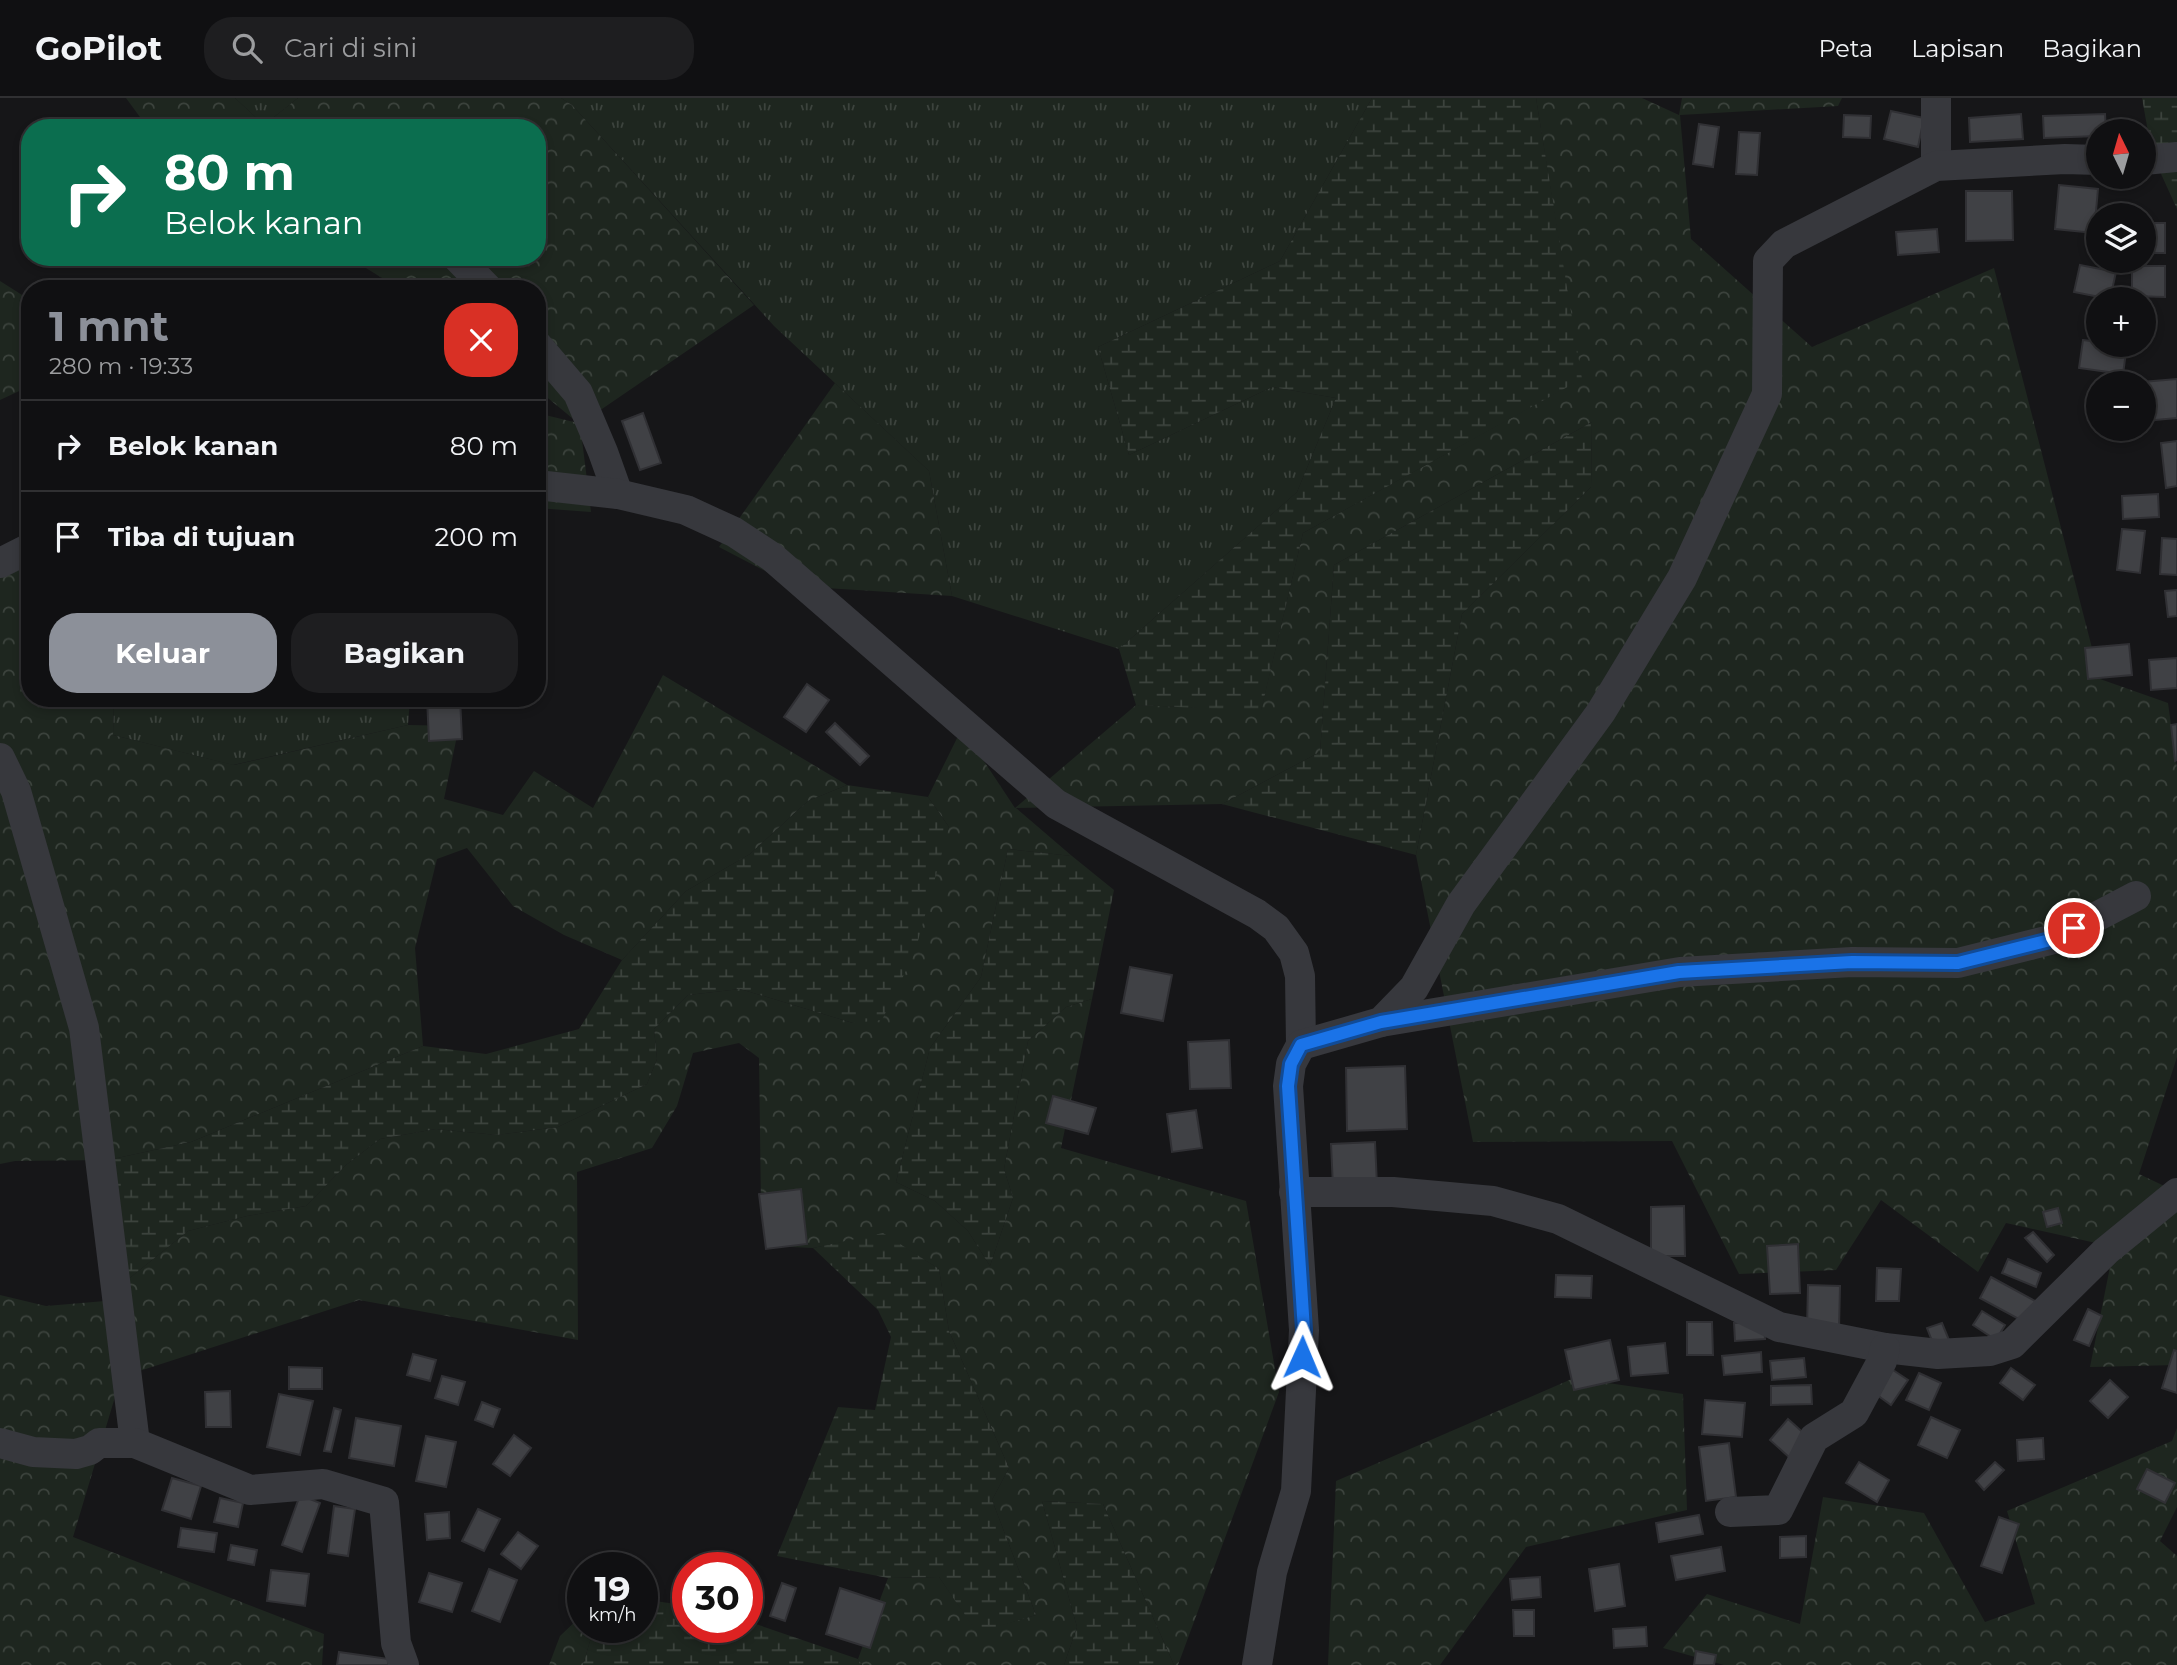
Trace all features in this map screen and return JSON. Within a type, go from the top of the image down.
[{"type":"street","points":[[1936,98],[1936,166]]},
{"type":"street","points":[[2156,159],[2177,157]]},
{"type":"street","points":[[1381,1022],[1414,988],[1461,904],[1601,712],[1682,578],[1766,394],[1768,261],[1784,244],[1936,166],[2086,160]]},
{"type":"street","points":[[466,266],[479,280]]},
{"type":"street","points":[[546,356],[578,393],[618,494]]},
{"type":"street","points":[[546,486],[618,494],[686,510],[734,532],[772,557],[1056,804],[1257,914],[1276,928],[1294,953],[1300,975],[1301,1045],[1291,1064],[1288,1086],[1304,1330],[1296,1490],[1272,1572],[1257,1665]]},
{"type":"street","points":[[0,563],[21,552]]},
{"type":"street","points":[[0,758],[16,791],[84,1028],[135,1443]]},
{"type":"street","points":[[1301,1045],[1381,1022],[1679,972],[1852,962],[1958,963],[2054,939],[2136,896]]},
{"type":"street","points":[[1294,1192],[1393,1192],[1493,1201],[1558,1219],[1779,1327],[1885,1348],[1938,1354],[1990,1352],[2011,1344],[2106,1251],[2177,1193]]},
{"type":"street","points":[[1730,1512],[1778,1510],[1814,1438],[1853,1413],[1882,1361],[1885,1348]]},
{"type":"street","points":[[0,1443],[33,1452],[76,1454],[90,1450],[99,1443],[135,1443],[250,1490],[323,1484],[384,1503],[396,1643],[404,1665]]},
{"type":"green space","points":[[126,98],[235,98],[258,119],[141,119]]},
{"type":"green space","points":[[235,98],[298,98],[272,119],[258,119]]},
{"type":"green space","points":[[298,98],[561,98],[572,105],[754,305],[580,424],[591,512],[546,509],[546,415],[578,423],[546,396],[546,280],[385,280],[363,266],[546,266],[546,119],[272,119]]},
{"type":"green space","points":[[561,98],[1372,98],[1280,261],[1098,347],[1129,455],[1272,387],[1336,398],[1297,492],[1119,649],[952,596],[929,471],[774,326],[572,105]]},
{"type":"green space","points":[[1372,98],[1536,98],[1582,379],[1303,533],[1261,711],[1136,705],[1119,649],[1297,492],[1336,398],[1272,387],[1129,455],[1098,347],[1280,261]]},
{"type":"green space","points":[[1536,98],[1642,98],[1679,115],[1682,98],[1842,98],[1838,106],[1680,115],[1691,239],[1812,347],[1994,268],[2100,679],[2168,703],[2177,768],[2177,1057],[2139,1174],[2177,1192],[2177,1365],[2090,1367],[2114,1247],[2006,1223],[1978,1272],[1881,1200],[1836,1270],[1739,1274],[1672,1141],[1473,1142],[1416,855],[1462,614],[1591,487],[1592,422],[1334,565],[1320,752],[1222,804],[1016,808],[1072,856],[1008,849],[981,977],[930,1048],[896,1182],[935,1201],[968,1231],[990,1266],[1013,1198],[1004,1169],[1028,1041],[1066,1007],[1092,999],[1061,1148],[1246,1201],[1279,1392],[1178,1665],[1174,1665],[1103,1504],[1042,1501],[1077,1627],[1064,1665],[862,1665],[858,1659],[888,1578],[939,1577],[977,1632],[1036,1615],[992,1500],[1009,1468],[949,1331],[939,1269],[883,1234],[813,1248],[770,1246],[761,1207],[759,1058],[739,1043],[693,1053],[677,1106],[652,1148],[577,1172],[578,1340],[359,1300],[121,1377],[73,1537],[324,1634],[322,1665],[0,1665],[0,1295],[46,1306],[105,1301],[188,1231],[247,1216],[306,1206],[346,1165],[380,1139],[436,1129],[497,1135],[558,1127],[647,1084],[657,1059],[654,1029],[688,995],[740,989],[853,1023],[949,827],[928,797],[962,728],[1015,808],[1136,705],[1261,710],[1303,533],[1581,379]]},
{"type":"green space","points":[[2142,98],[2177,98],[2177,209],[2156,163],[2156,119],[2146,119]]},
{"type":"green space","points":[[0,281],[21,294],[21,390],[0,400]]},
{"type":"green space","points":[[835,383],[929,471],[952,596],[794,586],[719,547]]},
{"type":"green space","points":[[1592,422],[1591,487],[1462,614],[1416,855],[1222,804],[1320,752],[1334,565]]},
{"type":"green space","points":[[21,558],[21,707],[114,707],[113,735],[234,765],[408,725],[459,726],[444,799],[503,815],[534,771],[593,808],[663,675],[847,785],[808,801],[750,854],[686,891],[622,960],[564,935],[513,906],[467,848],[437,859],[415,948],[423,1046],[191,1142],[108,1160],[15,1161],[0,1164],[0,566]]},
{"type":"green space","points":[[114,707],[409,707],[408,725],[233,765],[113,735]]},
{"type":"green space","points":[[847,785],[928,797],[949,827],[915,952],[882,1020],[853,1023],[740,989],[688,995],[654,1029],[657,1059],[647,1084],[558,1127],[497,1135],[436,1129],[380,1139],[346,1165],[306,1206],[247,1216],[188,1231],[126,1281],[108,1160],[191,1142],[423,1046],[486,1054],[579,1029],[622,960],[686,891],[750,854],[808,801]]},
{"type":"green space","points":[[1008,849],[1072,856],[1114,890],[1092,999],[1066,1007],[1028,1041],[1004,1169],[1013,1198],[990,1266],[968,1231],[935,1201],[896,1182],[930,1048],[981,977]]},
{"type":"green space","points":[[883,1233],[939,1269],[949,1331],[1009,1468],[992,1500],[1036,1615],[977,1633],[939,1577],[888,1578],[777,1556],[838,1407],[875,1410],[891,1337],[878,1310],[813,1248]]},
{"type":"green space","points":[[1574,1378],[1683,1394],[1687,1510],[1526,1547],[1440,1665],[1328,1665],[1336,1481]]},
{"type":"green space","points":[[2177,1428],[2177,1507],[2160,1541],[2177,1556],[2177,1665],[1724,1665],[1663,1648],[1707,1594],[1800,1624],[1823,1497],[1924,1513],[1985,1622],[2035,1604],[2007,1511],[2172,1441]]},
{"type":"green space","points":[[1042,1501],[1103,1504],[1174,1665],[1064,1665],[1077,1627]]},
{"type":"green space","points":[[658,1601],[672,1604],[672,1643],[763,1643],[763,1626],[858,1659],[862,1665],[583,1665],[589,1643],[658,1643]]},
{"type":"green space","points":[[567,1629],[567,1643],[589,1643],[583,1665],[549,1665],[560,1636]]},
{"type":"building","points":[[1891,111],[1924,118],[1918,147],[1884,139]]},
{"type":"building","points":[[2021,114],[2023,139],[1970,142],[1969,118]]},
{"type":"building","points":[[2105,114],[2105,119],[2086,119],[2086,136],[2044,138],[2043,116]]},
{"type":"building","points":[[1844,115],[1871,116],[1870,138],[1843,137]]},
{"type":"building","points":[[1699,124],[1719,127],[1713,167],[1693,164]]},
{"type":"building","points":[[1739,132],[1760,133],[1757,175],[1736,174]]},
{"type":"building","points":[[2059,185],[2098,189],[2097,203],[2086,203],[2086,232],[2055,229]]},
{"type":"building","points":[[1966,191],[2012,191],[2013,240],[1966,241]]},
{"type":"building","points":[[2156,223],[2165,223],[2165,253],[2156,253]]},
{"type":"building","points":[[1937,229],[1939,252],[1898,255],[1896,232]]},
{"type":"building","points":[[2080,265],[2086,266],[2086,273],[2116,273],[2113,287],[2086,287],[2086,294],[2074,292]]},
{"type":"building","points":[[2156,266],[2165,266],[2165,297],[2156,297],[2156,287],[2132,287],[2132,273],[2156,273]]},
{"type":"building","points":[[2083,340],[2086,340],[2086,357],[2125,357],[2123,371],[2079,368]]},
{"type":"building","points":[[2177,379],[2177,418],[2156,420],[2156,381]]},
{"type":"building","points":[[643,413],[661,463],[640,470],[622,421]]},
{"type":"building","points":[[2177,441],[2177,486],[2166,488],[2161,443]]},
{"type":"building","points":[[2158,494],[2159,517],[2123,519],[2122,496]]},
{"type":"building","points":[[2122,529],[2145,531],[2140,573],[2117,570]]},
{"type":"building","points":[[2162,538],[2177,539],[2177,575],[2160,574]]},
{"type":"building","points":[[2177,590],[2177,616],[2168,617],[2165,591]]},
{"type":"building","points":[[2129,644],[2132,675],[2088,679],[2085,648]]},
{"type":"building","points":[[2177,658],[2177,688],[2151,690],[2149,660]]},
{"type":"building","points":[[807,684],[829,700],[806,732],[784,717]]},
{"type":"building","points":[[427,707],[460,707],[462,739],[429,741]]},
{"type":"building","points":[[835,723],[869,756],[860,765],[826,732]]},
{"type":"building","points":[[2177,724],[2177,760],[2175,761],[2171,725]]},
{"type":"building","points":[[1130,967],[1172,975],[1163,1021],[1121,1013]]},
{"type":"building","points":[[1229,1040],[1231,1088],[1190,1089],[1188,1042]]},
{"type":"building","points":[[1405,1066],[1407,1129],[1347,1131],[1346,1068]]},
{"type":"building","points":[[1053,1096],[1096,1108],[1088,1134],[1046,1123]]},
{"type":"building","points":[[1196,1110],[1202,1148],[1172,1152],[1167,1114]]},
{"type":"building","points":[[1375,1142],[1377,1185],[1333,1187],[1331,1144]]},
{"type":"building","points":[[801,1189],[807,1244],[766,1249],[759,1194]]},
{"type":"building","points":[[1684,1206],[1685,1256],[1651,1256],[1651,1207]]},
{"type":"building","points":[[2058,1208],[2062,1223],[2047,1227],[2043,1212]]},
{"type":"building","points":[[2033,1232],[2054,1255],[2047,1262],[2025,1238]]},
{"type":"building","points":[[1798,1244],[1800,1293],[1770,1294],[1767,1246]]},
{"type":"building","points":[[2008,1259],[2041,1273],[2036,1287],[2002,1273]]},
{"type":"building","points":[[1877,1268],[1901,1269],[1899,1301],[1876,1301]]},
{"type":"building","points":[[1556,1275],[1592,1276],[1591,1298],[1555,1297]]},
{"type":"building","points":[[1991,1277],[2037,1302],[2026,1323],[1980,1298]]},
{"type":"building","points":[[1808,1285],[1840,1286],[1839,1329],[1807,1328]]},
{"type":"building","points":[[2088,1309],[2102,1316],[2089,1346],[2074,1340]]},
{"type":"building","points":[[1982,1311],[2005,1325],[1996,1340],[1973,1325]]},
{"type":"building","points":[[1764,1321],[1765,1339],[1735,1341],[1734,1323]]},
{"type":"building","points":[[1687,1322],[1712,1322],[1713,1355],[1687,1355]]},
{"type":"building","points":[[1942,1323],[1951,1345],[1936,1351],[1927,1328]]},
{"type":"building","points":[[1610,1340],[1619,1380],[1574,1390],[1565,1350]]},
{"type":"building","points":[[1665,1343],[1668,1373],[1631,1376],[1628,1347]]},
{"type":"building","points":[[2174,1350],[2177,1351],[2177,1393],[2162,1388]]},
{"type":"building","points":[[1761,1352],[1762,1372],[1724,1375],[1722,1356]]},
{"type":"building","points":[[413,1354],[436,1360],[430,1381],[407,1375]]},
{"type":"building","points":[[1804,1358],[1806,1377],[1772,1380],[1770,1361]]},
{"type":"building","points":[[289,1367],[322,1368],[322,1389],[289,1389]]},
{"type":"building","points":[[1890,1368],[1908,1380],[1891,1405],[1873,1392]]},
{"type":"building","points":[[2011,1368],[2035,1385],[2023,1400],[2000,1383]]},
{"type":"building","points":[[1919,1373],[1941,1383],[1929,1410],[1906,1400]]},
{"type":"building","points":[[442,1376],[465,1382],[458,1405],[435,1398]]},
{"type":"building","points":[[2110,1380],[2128,1397],[2108,1418],[2090,1401]]},
{"type":"building","points":[[1811,1385],[1812,1404],[1771,1405],[1771,1386]]},
{"type":"building","points":[[230,1391],[231,1427],[206,1427],[205,1392]]},
{"type":"building","points":[[279,1394],[313,1401],[300,1455],[267,1447]]},
{"type":"building","points":[[1705,1400],[1745,1403],[1742,1437],[1702,1434]]},
{"type":"building","points":[[482,1402],[500,1409],[493,1427],[475,1420]]},
{"type":"building","points":[[334,1408],[341,1410],[331,1452],[324,1451]]},
{"type":"building","points":[[1931,1417],[1960,1430],[1947,1458],[1918,1445]]},
{"type":"building","points":[[356,1418],[401,1426],[394,1466],[349,1458]]},
{"type":"building","points":[[1788,1419],[1807,1436],[1790,1458],[1770,1440]]},
{"type":"building","points":[[514,1435],[531,1448],[510,1476],[493,1464]]},
{"type":"building","points":[[426,1436],[456,1442],[446,1487],[416,1481]]},
{"type":"building","points":[[2043,1438],[2044,1459],[2018,1461],[2017,1440]]},
{"type":"building","points":[[1729,1443],[1736,1497],[1706,1501],[1699,1447]]},
{"type":"building","points":[[1859,1462],[1889,1480],[1877,1502],[1846,1483]]},
{"type":"building","points":[[1995,1462],[2004,1470],[1984,1490],[1976,1481]]},
{"type":"building","points":[[2147,1469],[2175,1483],[2165,1503],[2137,1489]]},
{"type":"building","points":[[172,1478],[201,1486],[191,1519],[162,1510]]},
{"type":"building","points":[[300,1495],[320,1503],[302,1552],[282,1545]]},
{"type":"building","points":[[220,1498],[243,1503],[238,1527],[214,1522]]},
{"type":"building","points":[[334,1506],[355,1509],[348,1556],[328,1553]]},
{"type":"building","points":[[478,1509],[500,1519],[484,1551],[462,1541]]},
{"type":"building","points":[[449,1512],[450,1538],[427,1540],[425,1514]]},
{"type":"building","points":[[1699,1515],[1703,1534],[1659,1542],[1656,1523]]},
{"type":"building","points":[[1999,1517],[2019,1524],[2002,1573],[1981,1566]]},
{"type":"building","points":[[181,1528],[217,1533],[214,1552],[178,1547]]},
{"type":"building","points":[[518,1532],[538,1546],[521,1569],[501,1554]]},
{"type":"building","points":[[1806,1536],[1806,1557],[1780,1558],[1780,1537]]},
{"type":"building","points":[[231,1545],[257,1550],[254,1565],[228,1560]]},
{"type":"building","points":[[1721,1547],[1725,1571],[1676,1580],[1671,1556]]},
{"type":"building","points":[[1619,1564],[1625,1606],[1595,1611],[1589,1569]]},
{"type":"building","points":[[489,1569],[517,1580],[500,1622],[472,1611]]},
{"type":"building","points":[[271,1570],[309,1574],[305,1606],[267,1601]]},
{"type":"building","points":[[429,1573],[462,1583],[452,1612],[419,1602]]},
{"type":"building","points":[[1540,1577],[1541,1597],[1512,1600],[1510,1579]]},
{"type":"building","points":[[782,1583],[796,1588],[785,1621],[770,1616]]},
{"type":"building","points":[[840,1588],[885,1603],[870,1648],[826,1634]]},
{"type":"building","points":[[1513,1610],[1534,1610],[1534,1636],[1514,1636]]},
{"type":"building","points":[[1646,1627],[1647,1646],[1614,1648],[1613,1629]]},
{"type":"building","points":[[1696,1651],[1716,1655],[1714,1665],[1694,1665]]},
{"type":"building","points":[[339,1652],[389,1659],[388,1665],[337,1665]]},
{"type":"route","points":[[1302,1357],[1304,1330],[1288,1086],[1291,1064],[1301,1045],[1381,1022],[1679,972],[1852,962],[1958,963],[2054,939],[2074,928]]}]
